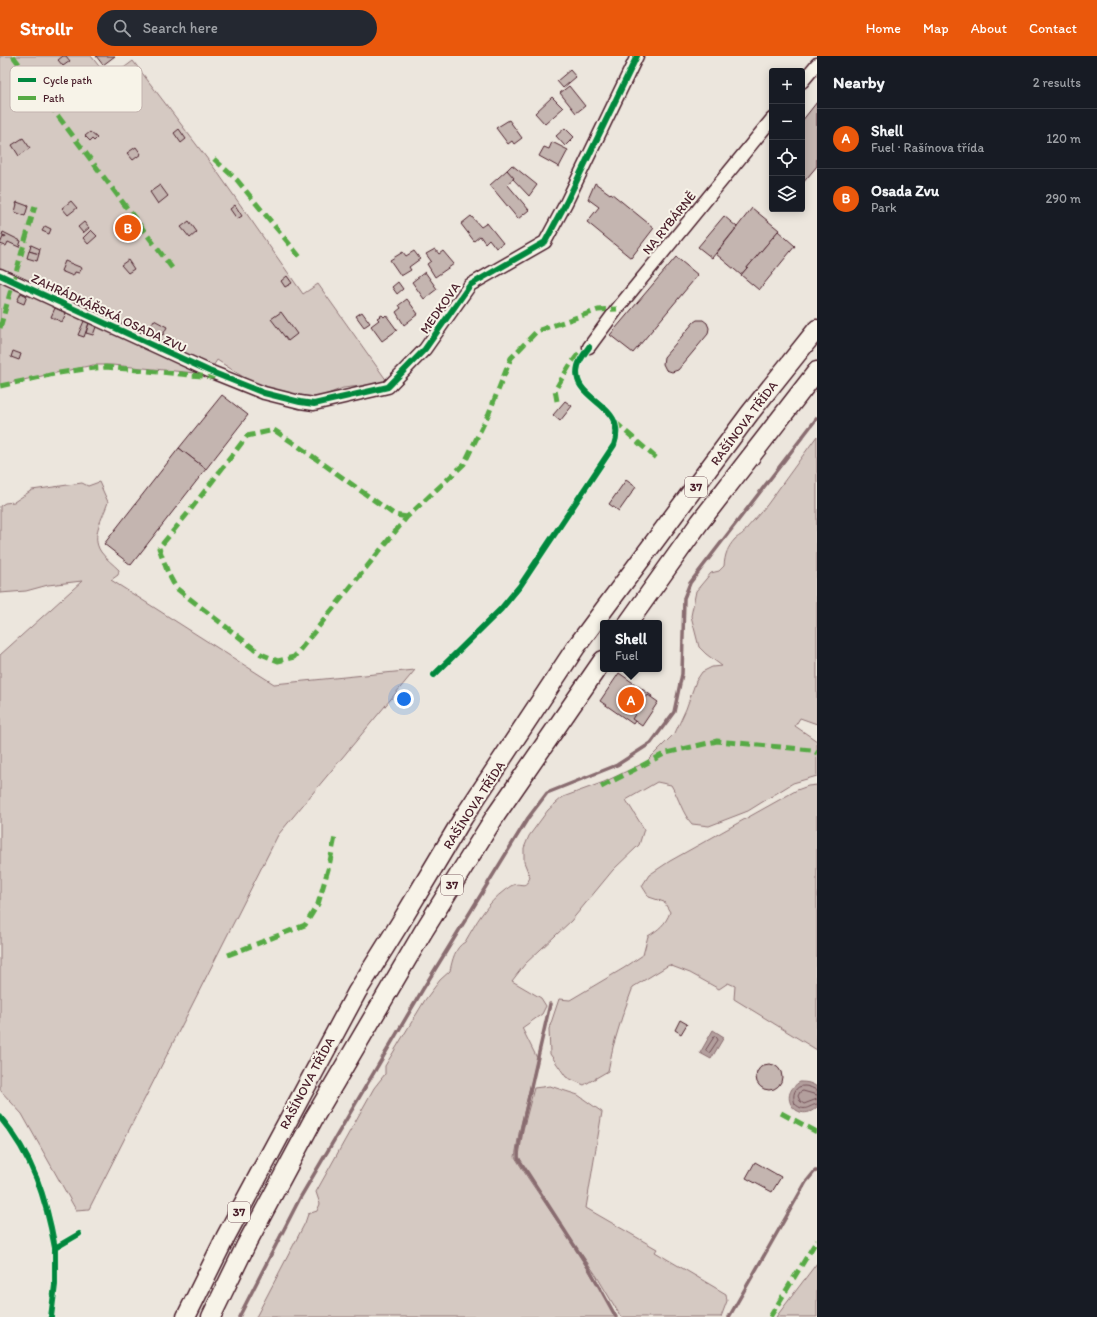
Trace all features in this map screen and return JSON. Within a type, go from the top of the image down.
[{"type":"main road","name":"RAŠÍNOVA TŘÍDA","points":[[186,1317],[229,1231],[356,992],[464,818],[576,647],[750,413],[817,329]]},
{"type":"main road","name":"RAŠÍNOVA TŘÍDA","points":[[630,620],[700,522],[817,371]]},
{"type":"main road","name":"RAŠÍNOVA TŘÍDA","points":[[211,1317],[246,1245],[314,1118],[423,932],[496,815],[600,664]]},
{"type":"street","name":"MEDKOVA","points":[[209,371],[264,393],[314,404],[388,387],[425,349],[470,285],[545,242],[566,203],[637,56]]},
{"type":"street","points":[[805,78],[817,64]]},
{"type":"street","name":"NA RYBÁRNĚ","points":[[589,347],[617,309],[769,123]]},
{"type":"street","name":"ZAHRÁDKÁŘSKÁ OSADA ZVU","points":[[0,275],[209,371]]},
{"type":"shaded area","points":[[0,56],[91,56],[99,66],[10,66],[10,112],[142,112],[142,73],[218,173],[303,294],[318,284],[387,381],[343,388],[312,400],[276,394],[251,382],[217,360],[206,374],[112,365],[93,365],[0,385]]},
{"type":"shaded area","points":[[133,61],[137,66],[126,66]]},
{"type":"shaded area","points":[[817,436],[817,724],[800,718],[795,726],[817,741],[817,776],[793,783],[748,811],[709,826],[692,824],[671,785],[657,782],[626,800],[644,829],[639,845],[613,870],[571,921],[525,964],[512,981],[541,998],[546,1006],[542,1014],[522,1028],[537,1058],[519,1133],[515,1157],[568,1237],[600,1289],[615,1317],[256,1317],[305,1223],[308,1214],[317,1211],[320,1204],[316,1192],[374,1088],[385,1074],[385,1066],[425,1000],[440,980],[450,971],[456,951],[465,942],[482,914],[492,901],[511,886],[516,884],[523,885],[528,881],[530,877],[524,862],[524,848],[529,836],[548,810],[563,797],[604,782],[646,762],[675,733],[686,709],[696,681],[702,672],[712,667],[722,666],[699,647],[691,616],[696,591],[711,573],[719,571],[724,566],[727,552],[732,542],[745,532],[767,505]]},
{"type":"shaded area","points":[[99,482],[108,502],[98,527],[98,546],[107,559],[119,570],[118,575],[111,580],[274,684],[415,670],[278,835],[89,1209],[76,1210],[22,1114],[0,1090],[0,655],[82,581],[48,585],[26,591],[0,593],[0,506],[5,503],[14,502],[32,490],[82,483],[88,486]]},
{"type":"shaded area","points":[[817,785],[817,1050],[734,999],[735,986],[728,983],[719,989],[690,973],[669,965],[633,987],[613,1047],[608,1071],[584,1085],[566,1077],[550,1054],[549,1029],[559,999],[570,1000],[643,955],[648,936],[661,926],[670,912],[664,902],[649,897],[642,886],[649,875],[670,861],[797,790],[808,786]]},
{"type":"shaded area","points":[[550,1086],[578,1095],[602,1112],[586,1208],[657,1249],[655,1252],[726,1294],[727,1301],[721,1317],[621,1317],[596,1275],[527,1175],[519,1156],[523,1130],[534,1088]]},
{"type":"shaded area","points":[[817,1263],[817,1317],[776,1317]]},
{"type":"water","points":[[713,1030],[724,1037],[711,1059],[700,1053]]},
{"type":"water","points":[[800,1082],[809,1083],[817,1087],[817,1107],[810,1112],[803,1113],[797,1111],[792,1106],[790,1101],[790,1094],[793,1088]]},
{"type":"building","points":[[63,56],[66,56],[70,61],[63,66],[58,60]]},
{"type":"building","points":[[96,56],[115,56],[103,65]]},
{"type":"building","points":[[570,70],[576,77],[563,88],[557,81]]},
{"type":"building","points":[[569,86],[585,106],[576,113],[560,93]]},
{"type":"building","points":[[552,97],[563,108],[545,124],[535,113]]},
{"type":"building","points":[[817,102],[817,166],[805,180],[805,140],[805,117]]},
{"type":"building","points":[[509,120],[522,138],[514,144],[512,141],[508,144],[496,128]]},
{"type":"building","points":[[565,128],[574,137],[565,146],[556,136]]},
{"type":"building","points":[[179,129],[186,139],[181,143],[174,133]]},
{"type":"building","points":[[90,132],[97,138],[94,141],[92,139],[90,141],[85,136]]},
{"type":"building","points":[[23,138],[30,148],[19,156],[12,145]]},
{"type":"building","points":[[552,142],[568,150],[559,167],[539,156],[544,147],[549,149]]},
{"type":"building","points":[[136,147],[141,154],[133,160],[127,153]]},
{"type":"building","points":[[512,165],[537,185],[529,196],[513,179],[507,170]]},
{"type":"building","points":[[507,170],[514,178],[507,184],[529,210],[518,219],[490,185]]},
{"type":"building","points":[[595,183],[610,194],[611,193],[654,228],[631,258],[587,222],[599,207],[588,199]]},
{"type":"building","points":[[160,185],[168,196],[158,204],[150,192]]},
{"type":"building","points":[[71,201],[77,208],[68,215],[62,208]]},
{"type":"building","points":[[17,202],[28,206],[25,216],[15,212]]},
{"type":"building","points":[[235,205],[242,216],[237,219],[230,209]]},
{"type":"building","points":[[752,208],[779,230],[741,275],[716,254]]},
{"type":"building","points":[[471,216],[481,227],[487,223],[503,243],[496,248],[489,239],[485,243],[480,236],[474,241],[461,224]]},
{"type":"building","points":[[724,216],[737,227],[712,258],[698,247]]},
{"type":"building","points":[[189,221],[197,232],[190,238],[181,227]]},
{"type":"building","points":[[84,222],[89,228],[83,233],[78,227]]},
{"type":"building","points":[[45,226],[51,229],[49,234],[42,231]]},
{"type":"building","points":[[91,230],[97,236],[88,244],[83,238]]},
{"type":"building","points":[[778,231],[795,246],[759,290],[741,275]]},
{"type":"building","points":[[3,232],[21,241],[19,247],[8,242],[6,246],[0,244],[3,237],[5,238],[6,236],[2,235]]},
{"type":"building","points":[[31,245],[40,249],[39,254],[29,251]]},
{"type":"building","points":[[435,249],[439,254],[443,251],[454,264],[435,277],[427,264],[431,261],[426,254]]},
{"type":"building","points":[[29,251],[39,254],[37,261],[27,258]]},
{"type":"building","points":[[414,251],[420,259],[409,267],[411,270],[401,276],[390,260],[403,252],[406,256]]},
{"type":"building","points":[[676,257],[698,275],[633,353],[610,335]]},
{"type":"building","points":[[128,260],[134,269],[128,273],[121,265]]},
{"type":"building","points":[[65,261],[82,268],[79,273],[75,272],[73,276],[61,271]]},
{"type":"building","points":[[425,272],[437,289],[424,299],[412,282]]},
{"type":"building","points":[[287,276],[292,283],[285,287],[281,281]]},
{"type":"building","points":[[398,282],[403,289],[397,294],[392,287]]},
{"type":"building","points":[[21,293],[27,296],[24,304],[17,301]]},
{"type":"building","points":[[407,299],[418,314],[404,325],[396,312],[401,308],[399,305]]},
{"type":"building","points":[[55,308],[66,313],[62,322],[51,317]]},
{"type":"building","points":[[281,312],[297,334],[288,341],[271,319]]},
{"type":"building","points":[[362,312],[370,323],[364,327],[356,316]]},
{"type":"building","points":[[382,315],[384,317],[386,315],[397,330],[382,341],[371,326],[379,320],[377,318]]},
{"type":"building","points":[[154,320],[167,327],[163,335],[149,328]]},
{"type":"building","points":[[697,320],[703,320],[707,323],[709,328],[708,334],[678,370],[672,372],[666,370],[663,364],[664,357]]},
{"type":"building","points":[[84,321],[89,323],[84,337],[78,335]]},
{"type":"building","points":[[89,323],[96,327],[93,335],[86,333]]},
{"type":"building","points":[[13,351],[21,354],[19,360],[11,357]]},
{"type":"building","points":[[222,395],[248,415],[206,469],[179,448]]},
{"type":"building","points":[[565,401],[572,406],[560,421],[553,415]]},
{"type":"building","points":[[179,448],[206,469],[131,565],[104,544]]},
{"type":"building","points":[[626,480],[636,487],[619,511],[609,504]]},
{"type":"building","points":[[619,673],[652,696],[633,724],[600,701]]},
{"type":"building","points":[[648,695],[658,702],[642,726],[632,719]]},
{"type":"building","points":[[680,1020],[687,1024],[681,1034],[675,1030]]},
{"type":"building","points":[[769,1064],[778,1068],[782,1077],[778,1086],[769,1090],[760,1086],[756,1077],[760,1068]]},
{"type":"building","points":[[755,1162],[781,1177],[772,1192],[746,1178]]},
{"type":"waterway","points":[[239,1317],[300,1198],[423,989],[528,818],[547,793],[617,765],[651,743],[674,712],[682,674],[684,598],[690,583],[817,418]]},
{"type":"waterway","points":[[550,1004],[522,1127],[518,1158],[590,1270],[616,1317]]},
{"type":"waterway","points":[[729,1317],[806,1182],[815,1171],[817,1171]]},
{"type":"marked path","points":[[13,56],[20,66]]},
{"type":"marked path","points":[[55,112],[172,268]]},
{"type":"marked path","points":[[214,159],[237,180],[300,257]]},
{"type":"marked path","points":[[0,328],[35,206]]},
{"type":"marked path","points":[[407,517],[395,515],[274,430],[247,436],[159,548],[168,573],[176,588],[261,654],[278,661],[294,657],[407,517],[464,464],[489,413],[511,358],[537,331],[598,310],[617,309]]},
{"type":"marked path","points":[[557,401],[555,390],[570,365],[580,352]]},
{"type":"marked path","points":[[0,386],[59,373],[106,367],[212,377],[214,375]]},
{"type":"marked path","points":[[615,422],[656,458]]},
{"type":"marked path","points":[[601,787],[666,753],[717,741],[812,750],[817,753]]},
{"type":"marked path","points":[[228,955],[305,925],[318,904],[329,866],[335,837]]},
{"type":"marked path","points":[[781,1113],[817,1132]]},
{"type":"marked path","points":[[770,1317],[817,1240]]},
{"type":"cycle path","points":[[0,275],[209,371],[264,393],[314,404],[388,387],[425,349],[470,285],[545,242],[566,203],[637,56]]},
{"type":"cycle path","points":[[434,675],[501,609],[520,586],[614,445],[616,431],[613,420],[607,411],[582,387],[578,378],[579,363],[589,347]]},
{"type":"cycle path","points":[[0,1117],[30,1162],[47,1212],[55,1248]]},
{"type":"cycle path","points":[[51,1317],[55,1285],[55,1248],[79,1234]]},
{"type":"place","name":"Osada Zvu","points":[[128,228]]},
{"type":"place","name":"Shell","points":[[631,700]]}]
